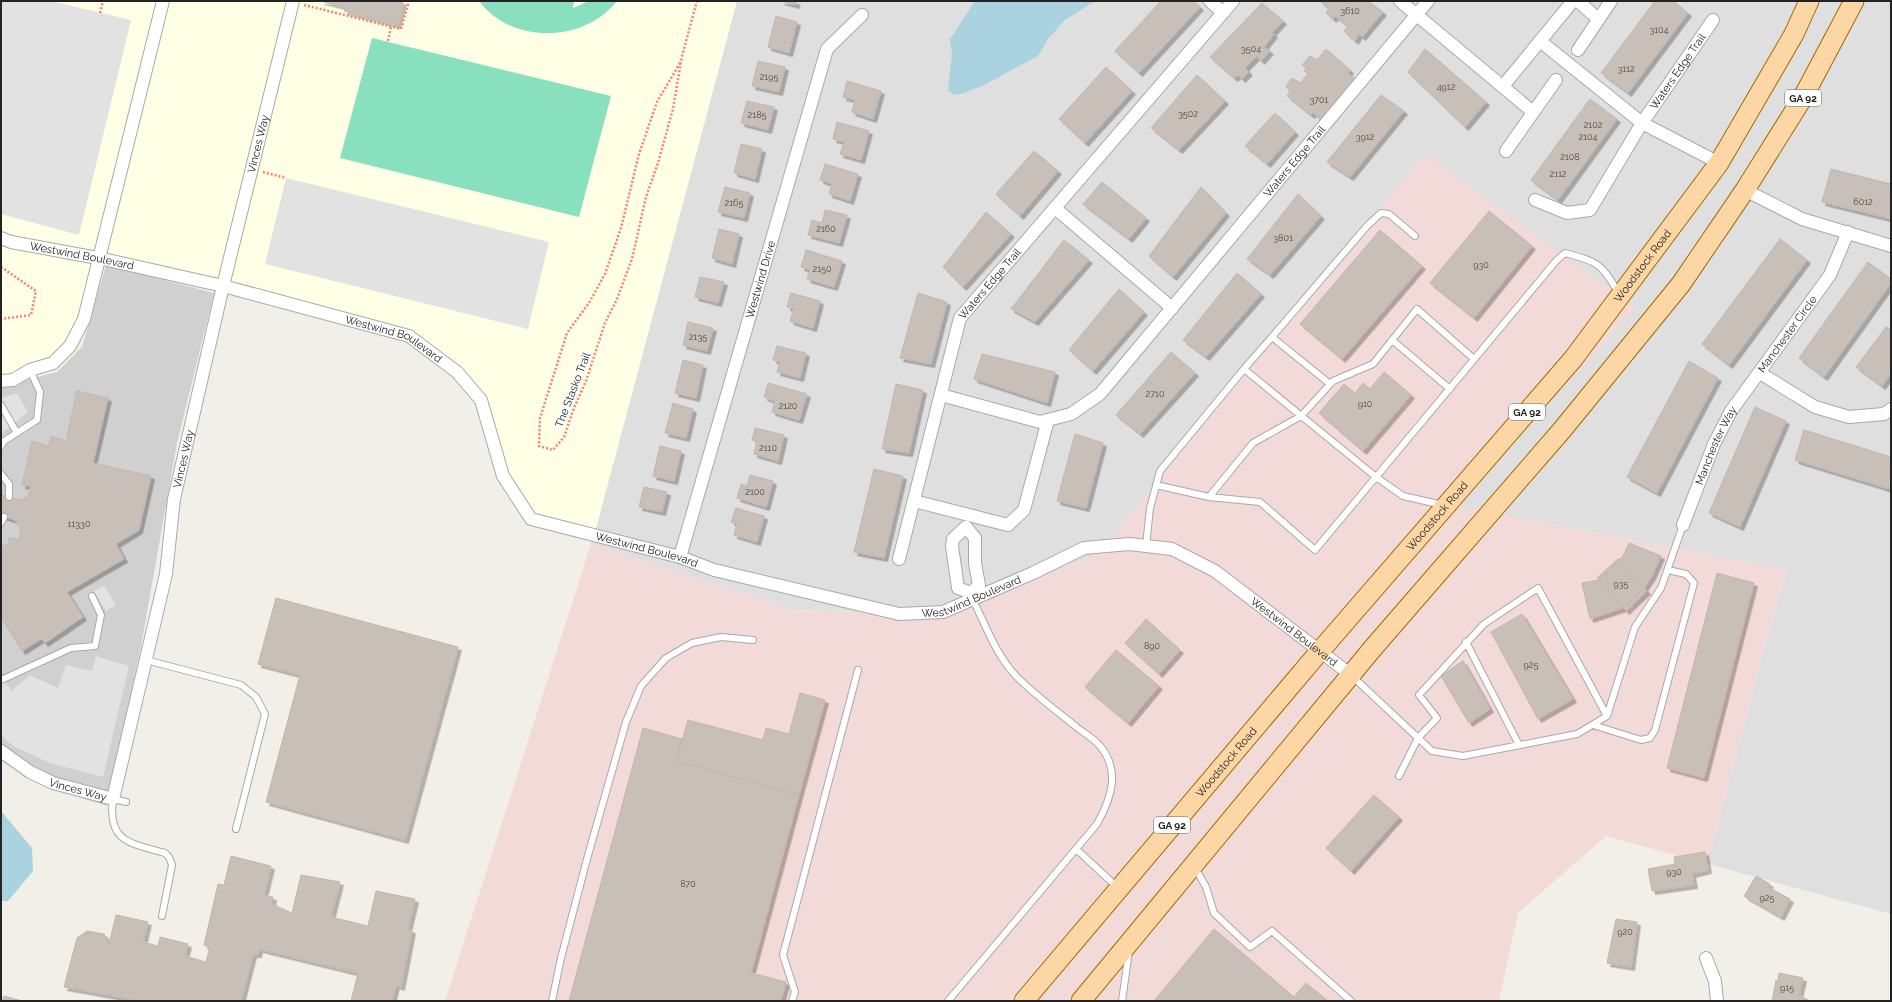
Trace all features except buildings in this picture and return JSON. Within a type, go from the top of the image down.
[{"type":"main road","name":"Woodstock Road","points":[[1024,1001],[1320,651],[1573,359],[1719,163],[1794,34],[1809,1]]},
{"type":"main road","name":"GA 92","points":[[1081,1001],[1351,675],[1562,430],[1681,284],[1745,190],[1802,99],[1854,1]]},
{"type":"street","points":[[1,381],[13,380],[30,370],[53,363],[70,346],[84,319],[163,1]]},
{"type":"street","name":"Vinces Way","points":[[1,751],[30,772],[53,783],[113,799],[166,574],[174,499],[223,286],[293,1]]},
{"type":"street","points":[[1210,1],[1223,13]]},
{"type":"street","name":"Waters Edge Trail","points":[[899,559],[960,318],[1233,1]]},
{"type":"street","points":[[1400,1],[1534,112]]},
{"type":"street","name":"Waters Edge Trail","points":[[941,395],[1040,422],[1071,414],[1100,394],[1428,1]]},
{"type":"street","points":[[1503,86],[1573,1]]},
{"type":"street","points":[[1578,1],[1598,19]]},
{"type":"street","points":[[1578,50],[1611,1]]},
{"type":"street","name":"Westwind Drive","points":[[680,557],[827,48],[862,15]]},
{"type":"street","name":"Waters Edge Trail","points":[[1534,200],[1567,213],[1590,210],[1642,123],[1713,20]]},
{"type":"street","points":[[1540,41],[1642,123],[1719,163]]},
{"type":"street","points":[[1506,151],[1556,80]]},
{"type":"street","points":[[1745,190],[1802,219],[1891,246]]},
{"type":"street","points":[[1055,208],[1172,308]]},
{"type":"street","name":"Manchester Circle","points":[[1848,232],[1830,275],[1760,373],[1815,407],[1849,417],[1884,414],[1891,409]]},
{"type":"street","name":"Westwind Boulevard","points":[[1,238],[11,242],[99,258],[223,286],[409,336],[458,372],[481,400],[503,476],[531,519],[680,557],[714,570],[899,614],[943,612],[972,596],[1084,548],[1129,544],[1172,550],[1215,571],[1351,675]]},
{"type":"street","name":"Manchester Way","points":[[1683,526],[1714,444],[1731,412],[1760,373]]},
{"type":"street","points":[[914,501],[1008,525],[1024,510],[1048,420]]},
{"type":"street","points":[[966,527],[976,538],[975,563],[979,585],[972,596],[958,588],[954,566],[953,539],[966,527],[968,515]]},
{"type":"street","points":[[954,566],[975,563]]},
{"type":"street","points":[[1706,958],[1715,981],[1717,1001]]},
{"type":"lane","points":[[1146,546],[1150,508],[1160,471],[1367,226],[1381,213],[1388,214],[1415,236]]},
{"type":"lane","points":[[1156,485],[1209,497],[1260,502],[1315,550],[1556,261],[1565,253],[1590,260],[1604,269],[1620,295]]},
{"type":"lane","points":[[1209,497],[1252,443],[1301,416],[1333,381],[1373,364],[1417,309],[1474,359]]},
{"type":"lane","points":[[1272,337],[1330,384]]},
{"type":"lane","points":[[1392,340],[1450,388]]},
{"type":"lane","points":[[1,446],[4,441],[37,420],[40,392],[30,370]]},
{"type":"lane","points":[[1244,370],[1376,477],[1403,496],[1446,506]]},
{"type":"lane","points":[[1,405],[17,433]]},
{"type":"lane","points":[[1,474],[9,484],[9,497]]},
{"type":"lane","points":[[1351,675],[1432,751],[1463,756],[1577,734],[1607,716],[1635,627],[1661,588],[1683,526]]},
{"type":"lane","points":[[1593,725],[1641,740],[1650,738],[1656,730],[1694,583],[1686,574],[1668,570]]},
{"type":"lane","points":[[1399,776],[1418,738],[1437,718],[1419,695],[1484,624],[1538,588],[1607,716]]},
{"type":"lane","points":[[1,680],[71,648],[95,646],[101,615],[92,596]]},
{"type":"lane","points":[[948,1001],[1097,824],[1108,805],[1113,785],[1109,759],[1100,745],[1040,698],[1015,675],[998,652],[972,596]]},
{"type":"lane","points":[[552,1001],[561,958],[589,852],[626,722],[641,686],[666,658],[692,643],[721,637],[753,640]]},
{"type":"lane","points":[[1466,642],[1519,745]]},
{"type":"lane","points":[[146,660],[241,685],[256,697],[266,714],[236,829]]},
{"type":"lane","points":[[792,1001],[795,992],[783,955],[858,670]]},
{"type":"lane","points":[[126,802],[113,799],[111,814],[113,826],[118,835],[128,842],[165,853],[169,857],[172,865],[171,877],[162,916]]},
{"type":"lane","points":[[1076,849],[1118,888]]},
{"type":"lane","points":[[1193,865],[1206,887],[1214,913],[1250,947],[1272,931],[1351,1001]]},
{"type":"lane","points":[[1122,1001],[1131,940]]},
{"type":"path","points":[[100,13],[103,1]]},
{"type":"path","points":[[304,1],[304,5],[401,29],[409,1]]},
{"type":"path","name":"The Stasko Trail","points":[[680,64],[657,102],[640,154],[621,228],[605,274],[589,303],[567,333],[540,418],[539,446],[554,450],[564,437],[574,408],[586,381],[605,323],[617,298],[632,259],[646,197],[658,163],[673,109],[680,64],[697,1]]},
{"type":"path","points":[[388,42],[391,27]]},
{"type":"path","points":[[263,172],[286,178]]},
{"type":"path","points":[[1,267],[36,291],[31,315],[1,319]]},
{"type":"shaded area","points":[[1,1],[737,1],[594,536],[531,519],[503,476],[481,400],[409,336],[103,259],[84,319],[53,363],[1,379]]},
{"type":"shaded area","points":[[1,1],[51,1],[131,20],[79,235],[1,214]]},
{"type":"shaded area","points":[[737,1],[1891,1],[1891,914],[1708,864],[1760,663],[1787,570],[1458,506],[1425,154],[1100,553],[951,615],[793,610],[591,544]]},
{"type":"shaded area","points":[[1425,154],[1635,308],[1458,506],[1787,570],[1760,663],[1708,864],[1606,836],[1518,913],[1499,1001],[445,1001],[591,544],[793,610],[951,615],[1100,553]]},
{"type":"shaded area","points":[[286,178],[549,242],[528,329],[265,264]]},
{"type":"shaded area","points":[[106,265],[214,293],[177,443],[141,646],[107,806],[41,785],[1,761],[1,386],[57,372],[82,347]]},
{"type":"shaded area","points":[[17,393],[28,412],[1,434],[1,398]]},
{"type":"shaded area","points":[[104,585],[116,605],[106,611],[94,591]]},
{"type":"shaded area","points":[[96,656],[129,666],[103,777],[50,763],[15,747],[1,736],[1,675],[11,691],[30,675],[58,688],[66,665],[92,671]]},
{"type":"green space","points":[[479,1],[574,1],[573,8],[589,1],[617,1],[603,15],[586,25],[568,31],[548,33],[528,31],[510,25],[493,15]]},
{"type":"green space","points":[[372,38],[611,96],[579,217],[340,158]]},
{"type":"water","points":[[975,1],[1095,1],[1065,20],[1048,39],[1038,56],[984,85],[964,93],[954,95],[948,90],[952,53],[950,39]]},
{"type":"water","points":[[1,811],[32,848],[33,871],[8,901],[1,901]]}]
